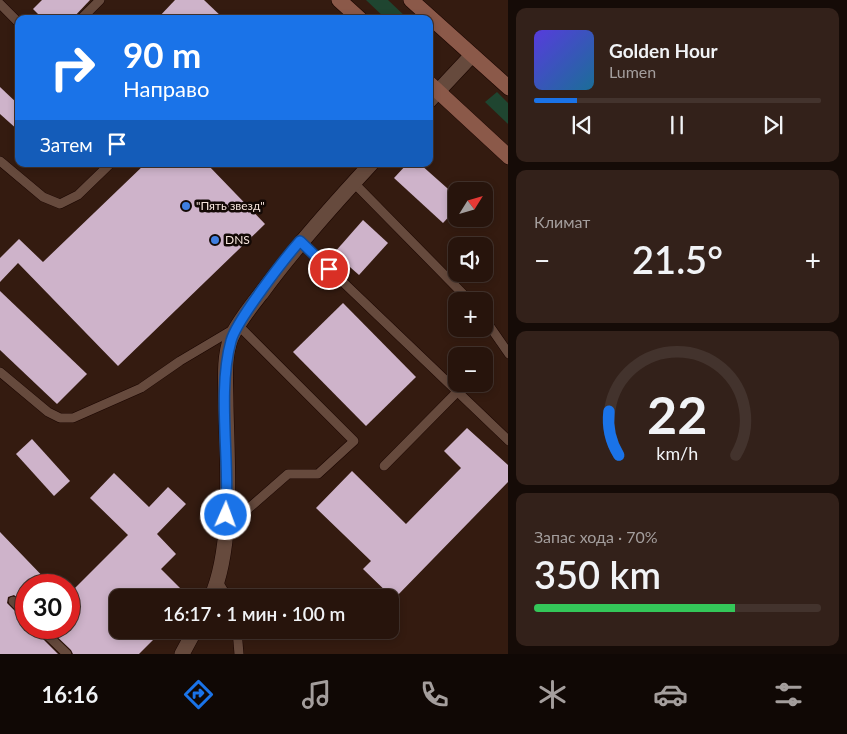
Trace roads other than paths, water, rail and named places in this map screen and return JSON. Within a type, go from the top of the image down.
[{"type":"main road","points":[[340,0],[356,15]]},
{"type":"main road","points":[[411,0],[428,15]]},
{"type":"main road","points":[[433,20],[508,88]]},
{"type":"main road","points":[[433,93],[508,157]]},
{"type":"street","points":[[433,91],[472,55]]},
{"type":"street","points":[[214,589],[225,530],[227,500],[226,368],[231,338],[300,241],[368,167]]},
{"type":"street","points":[[182,654],[190,639]]},
{"type":"lane","points":[[85,15],[100,0]]},
{"type":"lane","points":[[0,4],[15,19]]},
{"type":"lane","points":[[0,161],[43,197],[60,204],[78,195],[107,167]]},
{"type":"lane","points":[[354,183],[460,292]]},
{"type":"lane","points":[[300,241],[448,384]]},
{"type":"lane","points":[[0,372],[48,412],[60,418],[73,418],[142,388],[180,361],[239,326],[354,441],[318,474],[288,474],[225,530]]},
{"type":"lane","points":[[493,332],[508,354]]},
{"type":"lane","points":[[384,466],[456,392],[508,441]]},
{"type":"lane","points":[[217,580],[222,589]]},
{"type":"lane","points":[[51,639],[67,654]]},
{"type":"lane","points":[[238,639],[239,654]]},
{"type":"place","name":"\"Пять звезд\"","points":[[186,206]]},
{"type":"place","name":"DNS","points":[[215,240]]}]
